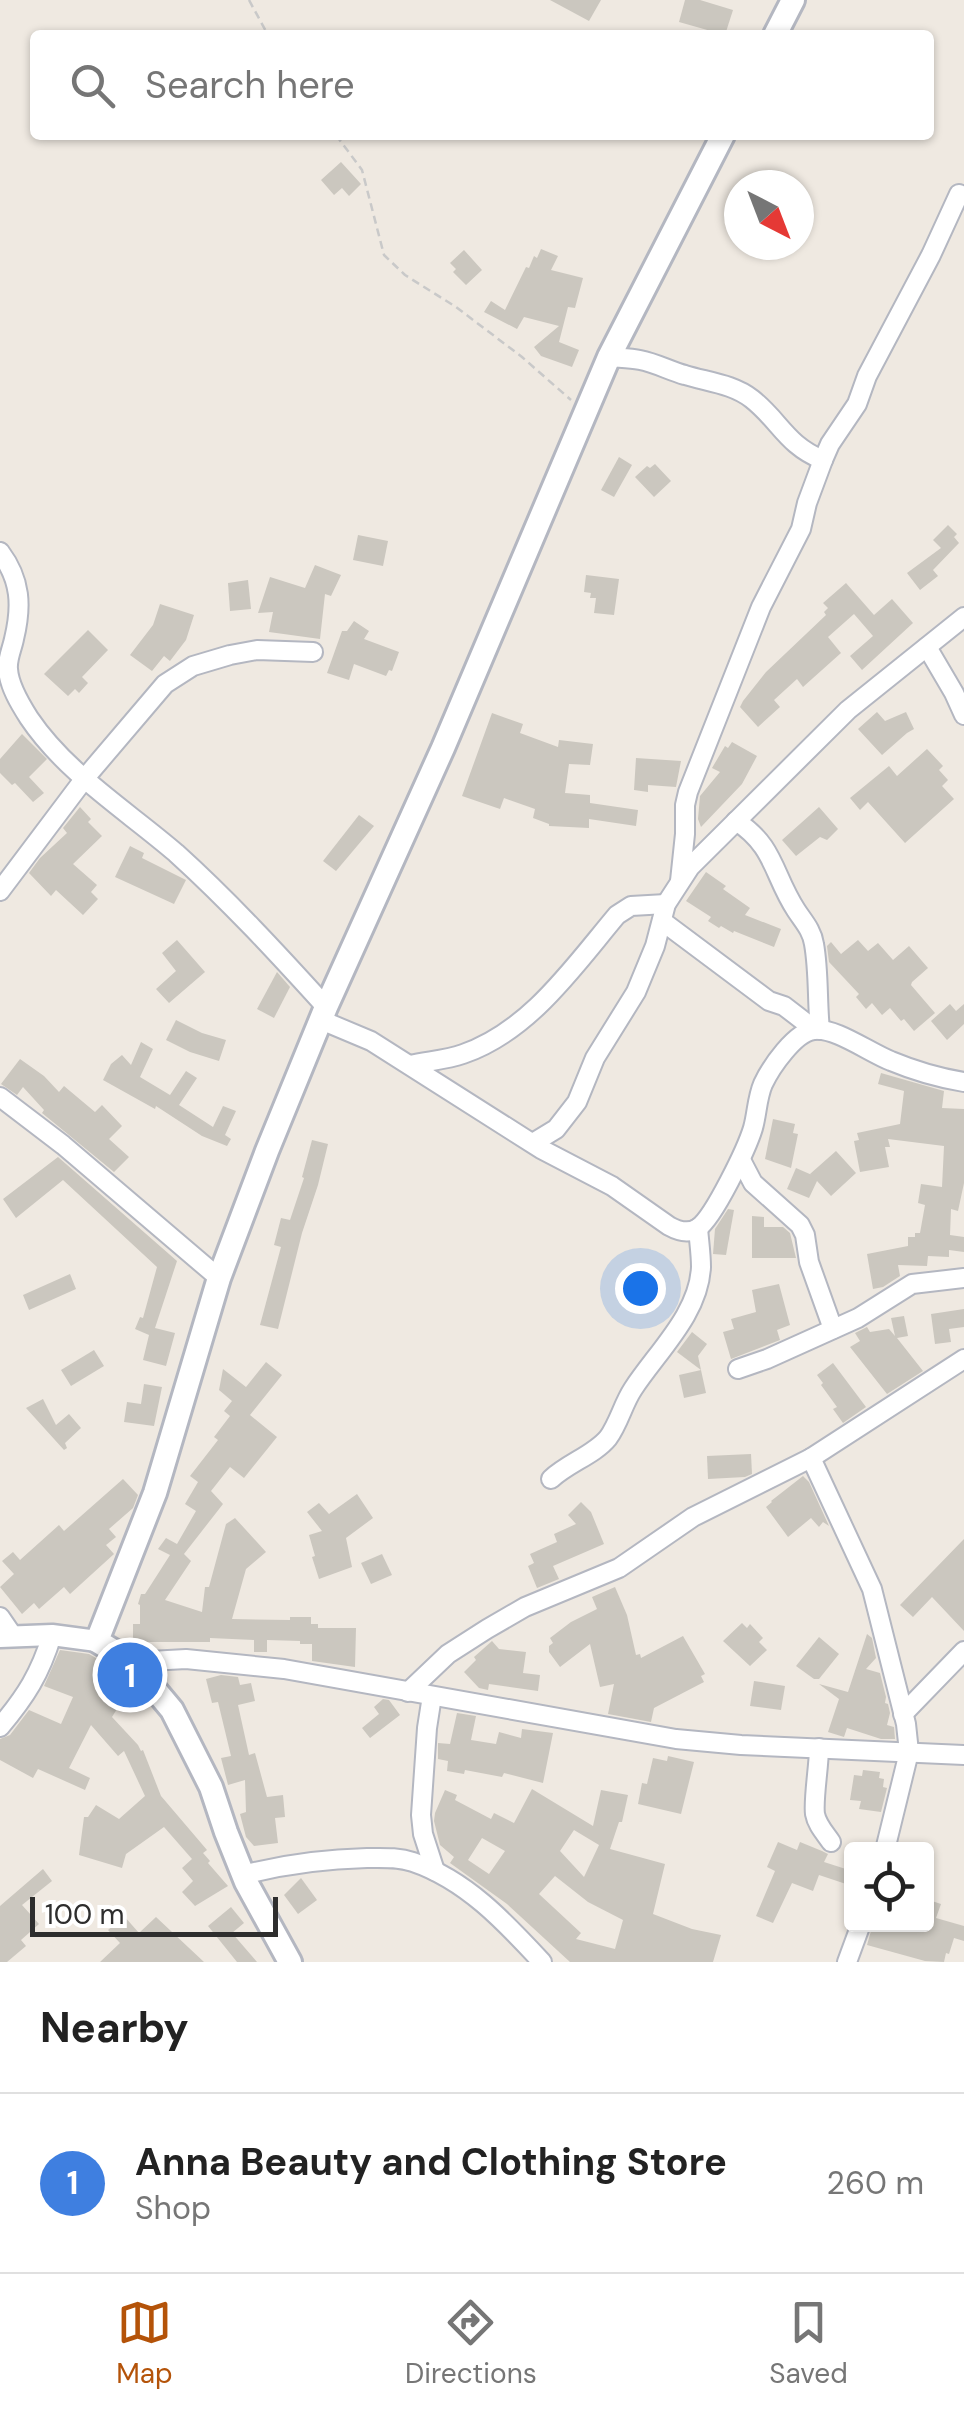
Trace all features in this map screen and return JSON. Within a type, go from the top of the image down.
[{"type":"main road","points":[[778,30],[793,0]]},
{"type":"main road","points":[[290,1962],[243,1875],[211,1788],[172,1710],[132,1662],[97,1641],[156,1493],[219,1278],[267,1150],[443,748],[584,412],[719,140]]},
{"type":"street","points":[[680,881],[688,792],[761,607],[801,529],[830,444],[857,404],[867,376],[959,194]]},
{"type":"street","points":[[609,357],[644,361],[735,389],[752,399],[792,443],[823,460]]},
{"type":"street","points":[[0,552],[20,595],[7,666],[10,679],[30,719],[59,753],[177,854],[270,944],[324,1014],[534,1144],[612,1186],[677,1230],[688,1232],[698,1228],[706,1218],[742,1160],[763,1085],[799,1036],[828,1031],[889,1060],[938,1078],[964,1082]]},
{"type":"street","points":[[534,1144],[556,1130],[577,1102],[595,1058],[636,992],[664,913],[690,867],[848,710],[964,617]]},
{"type":"street","points":[[927,647],[964,715]]},
{"type":"street","points":[[0,892],[85,778],[165,684],[193,666],[257,650],[313,652]]},
{"type":"street","points":[[736,821],[752,831],[766,848],[814,941],[817,1030]]},
{"type":"street","points":[[410,1065],[463,1054],[498,1037],[538,1006],[617,915],[631,906],[664,913],[769,1001],[784,1006],[817,1030]]},
{"type":"street","points":[[5,1107],[63,1145],[219,1278]]},
{"type":"street","points":[[742,1160],[753,1183],[800,1225],[833,1329]]},
{"type":"street","points":[[551,1478],[608,1437],[634,1388],[685,1315],[701,1270],[698,1228]]},
{"type":"street","points":[[738,1369],[858,1318],[912,1284],[964,1278]]},
{"type":"street","points":[[408,1692],[448,1654],[486,1629],[620,1568],[693,1517],[811,1458],[964,1359]]},
{"type":"street","points":[[811,1458],[872,1589],[904,1714],[908,1752],[887,1842]]},
{"type":"street","points":[[0,1617],[6,1637],[52,1635],[97,1641]]},
{"type":"street","points":[[0,1727],[36,1679],[52,1635]]},
{"type":"street","points":[[904,1714],[964,1651]]},
{"type":"street","points":[[132,1662],[186,1659],[284,1670],[676,1738],[741,1745],[964,1755]]},
{"type":"street","points":[[432,1696],[421,1815],[422,1834],[436,1871]]},
{"type":"street","points":[[819,1748],[814,1810],[831,1842]]},
{"type":"street","points":[[243,1875],[299,1862],[395,1858],[436,1871],[482,1902],[542,1962]]},
{"type":"street","points":[[846,1962],[859,1932]]},
{"type":"path","points":[[249,0],[265,30]]},
{"type":"path","points":[[340,140],[362,170],[384,255],[405,275],[456,306],[522,357],[584,412]]},
{"type":"building","points":[[550,0],[601,0],[589,21]]},
{"type":"building","points":[[685,0],[700,0],[733,10],[727,30],[707,30],[679,22]]},
{"type":"building","points":[[341,162],[361,184],[349,196],[342,188],[334,195],[321,180]]},
{"type":"building","points":[[541,249],[558,256],[551,270],[583,278],[575,308],[568,307],[559,342],[579,350],[572,367],[541,356],[534,347],[559,326],[524,317],[517,329],[484,312],[491,301],[505,310],[526,267]]},
{"type":"building","points":[[464,250],[482,270],[466,285],[450,263]]},
{"type":"building","points":[[619,457],[632,465],[614,497],[601,490]]},
{"type":"building","points":[[655,464],[671,481],[654,497],[635,477]]},
{"type":"building","points":[[948,525],[959,543],[933,570],[938,576],[920,590],[907,573],[941,548],[933,540]]},
{"type":"building","points":[[358,535],[388,541],[383,566],[353,560]]},
{"type":"building","points":[[315,565],[341,575],[331,596],[325,594],[320,639],[269,632],[273,612],[258,613],[270,577],[305,588]]},
{"type":"building","points":[[586,575],[619,579],[614,615],[594,613],[596,598],[584,592]]},
{"type":"building","points":[[248,580],[251,609],[230,611],[228,583]]},
{"type":"building","points":[[846,583],[874,615],[892,599],[913,623],[862,670],[850,656],[873,636],[854,614],[828,637],[841,653],[803,687],[797,679],[774,700],[780,707],[758,727],[740,707],[743,701],[766,672],[826,615],[828,608],[823,603]]},
{"type":"building","points":[[160,604],[194,615],[186,640],[170,661],[164,656],[152,671],[130,655],[153,625]]},
{"type":"building","points":[[354,621],[369,631],[364,639],[399,652],[386,676],[354,664],[349,680],[327,673],[342,631],[347,631]]},
{"type":"building","points":[[88,630],[108,650],[82,677],[88,683],[79,693],[75,689],[68,696],[44,674]]},
{"type":"building","points":[[877,712],[885,721],[906,712],[914,729],[882,755],[858,729]]},
{"type":"building","points":[[492,713],[523,724],[520,733],[558,747],[559,740],[593,744],[590,765],[569,764],[565,793],[590,795],[590,803],[638,810],[636,826],[589,819],[589,828],[549,826],[533,818],[535,809],[504,798],[500,809],[462,796]]},
{"type":"building","points":[[22,734],[47,759],[29,777],[44,793],[33,802],[0,773],[0,759]]},
{"type":"building","points":[[732,742],[757,756],[742,784],[701,827],[700,796],[720,772],[712,768],[725,746],[728,748]]},
{"type":"building","points":[[927,749],[943,766],[939,770],[948,780],[942,786],[954,799],[905,843],[868,802],[860,810],[850,798],[889,766],[897,776]]},
{"type":"building","points":[[636,758],[681,761],[676,787],[648,785],[648,792],[634,790]]},
{"type":"building","points":[[80,807],[102,836],[73,864],[97,885],[91,892],[98,899],[83,915],[56,890],[51,896],[29,873],[67,833],[63,828]]},
{"type":"building","points":[[819,807],[838,829],[827,840],[820,837],[796,856],[782,840]]},
{"type":"building","points":[[359,815],[374,826],[336,871],[323,861]]},
{"type":"building","points":[[130,846],[144,853],[142,858],[186,880],[174,904],[115,877]]},
{"type":"building","points":[[706,872],[750,908],[745,915],[781,929],[774,947],[719,928],[708,921],[711,917],[686,901]]},
{"type":"building","points":[[177,940],[205,972],[169,1003],[156,989],[176,971],[162,953]]},
{"type":"building","points":[[858,940],[868,951],[878,943],[893,960],[909,946],[928,968],[911,985],[935,1013],[914,1031],[890,1008],[882,1015],[872,1003],[866,1009],[856,997],[859,994],[829,962],[827,946],[831,942],[841,954]]},
{"type":"building","points":[[277,972],[290,987],[274,1018],[257,1009]]},
{"type":"building","points":[[950,1004],[956,1011],[964,1004],[964,1024],[947,1040],[931,1021]]},
{"type":"building","points":[[176,1020],[226,1040],[219,1061],[166,1040]]},
{"type":"building","points":[[141,1042],[153,1049],[140,1077],[170,1095],[186,1071],[197,1078],[179,1105],[213,1127],[223,1106],[236,1111],[225,1135],[231,1139],[227,1146],[103,1080],[111,1064],[122,1055],[131,1065]]},
{"type":"building","points":[[20,1059],[59,1092],[64,1086],[95,1112],[102,1105],[122,1126],[109,1139],[129,1157],[114,1172],[42,1113],[44,1110],[23,1087],[17,1095],[1,1084]]},
{"type":"building","points":[[881,1073],[944,1091],[942,1108],[964,1109],[964,1183],[958,1211],[951,1209],[950,1235],[964,1237],[964,1252],[949,1250],[949,1257],[928,1256],[927,1266],[898,1265],[900,1276],[873,1289],[867,1254],[908,1246],[908,1237],[920,1233],[925,1205],[918,1203],[921,1184],[942,1187],[944,1146],[888,1139],[890,1147],[885,1147],[889,1167],[860,1172],[854,1141],[859,1140],[857,1133],[900,1124],[904,1091],[878,1084]]},
{"type":"building","points":[[773,1119],[795,1124],[793,1133],[798,1134],[791,1168],[765,1159]]},
{"type":"building","points":[[312,1140],[328,1144],[278,1329],[260,1325],[281,1247],[274,1245],[281,1218],[290,1220]]},
{"type":"building","points":[[836,1151],[856,1173],[831,1196],[817,1181],[809,1198],[787,1189],[796,1168],[812,1175]]},
{"type":"building","points":[[58,1157],[177,1261],[155,1328],[175,1333],[166,1366],[143,1360],[149,1335],[135,1329],[140,1317],[143,1318],[157,1267],[63,1180],[16,1218],[3,1199]]},
{"type":"building","points":[[728,1209],[734,1210],[726,1255],[713,1254],[715,1229]]},
{"type":"building","points":[[752,1216],[764,1217],[764,1227],[783,1227],[790,1233],[796,1258],[752,1258]]},
{"type":"building","points":[[70,1274],[76,1289],[29,1310],[23,1295]]},
{"type":"building","points":[[779,1284],[790,1325],[777,1330],[780,1340],[731,1359],[723,1332],[734,1329],[731,1319],[756,1312],[752,1290]]},
{"type":"building","points":[[964,1309],[964,1327],[949,1329],[951,1342],[935,1344],[931,1314]]},
{"type":"building","points":[[904,1316],[908,1336],[897,1338],[923,1371],[887,1394],[850,1347],[860,1341],[855,1333],[867,1327],[870,1332],[889,1329],[895,1336],[891,1318]]},
{"type":"building","points":[[692,1332],[707,1344],[698,1356],[701,1370],[677,1352]]},
{"type":"building","points":[[94,1350],[104,1366],[71,1386],[61,1370]]},
{"type":"building","points":[[266,1362],[282,1375],[250,1415],[277,1437],[244,1478],[230,1467],[211,1491],[223,1504],[184,1554],[191,1561],[165,1600],[202,1612],[205,1587],[209,1587],[226,1524],[235,1518],[266,1552],[246,1569],[232,1619],[311,1617],[311,1624],[318,1624],[318,1628],[356,1628],[355,1667],[312,1661],[312,1644],[300,1641],[267,1640],[267,1652],[254,1652],[254,1640],[133,1642],[133,1624],[140,1624],[141,1594],[145,1594],[170,1555],[158,1549],[166,1538],[177,1544],[196,1511],[185,1504],[198,1482],[190,1476],[218,1440],[214,1437],[230,1416],[224,1411],[232,1401],[219,1390],[223,1369],[246,1387]]},
{"type":"building","points":[[833,1363],[866,1407],[843,1423],[817,1375]]},
{"type":"building","points":[[701,1370],[706,1393],[684,1398],[679,1375]]},
{"type":"building","points":[[144,1384],[162,1387],[154,1426],[124,1422],[127,1402],[141,1404]]},
{"type":"building","points":[[43,1399],[56,1425],[69,1414],[81,1428],[65,1443],[64,1450],[26,1408]]},
{"type":"building","points":[[751,1454],[752,1474],[708,1479],[707,1456]]},
{"type":"building","points":[[803,1476],[829,1526],[823,1522],[819,1527],[811,1518],[788,1537],[766,1507]]},
{"type":"building","points":[[123,1479],[138,1495],[133,1508],[109,1529],[116,1537],[106,1545],[114,1554],[70,1594],[64,1587],[39,1609],[34,1603],[22,1614],[0,1587],[14,1574],[2,1561],[13,1552],[20,1560],[59,1525],[64,1531]]},
{"type":"building","points":[[357,1494],[373,1518],[346,1538],[352,1567],[319,1579],[309,1535],[322,1531],[307,1512],[319,1503],[329,1514]]},
{"type":"building","points":[[581,1502],[591,1512],[604,1544],[553,1566],[559,1579],[537,1588],[528,1566],[534,1563],[530,1554],[557,1542],[554,1534],[576,1524],[568,1515]]},
{"type":"building","points":[[964,1539],[964,1631],[932,1597],[913,1617],[900,1605]]},
{"type":"building","points":[[382,1554],[392,1575],[371,1584],[361,1563]]},
{"type":"building","points":[[615,1587],[627,1615],[636,1655],[641,1658],[683,1636],[705,1674],[701,1676],[704,1682],[654,1708],[651,1722],[608,1714],[614,1684],[600,1687],[590,1644],[560,1667],[549,1652],[553,1643],[550,1638],[597,1609],[592,1597]]},
{"type":"building","points":[[742,1623],[747,1628],[750,1624],[763,1638],[759,1642],[767,1650],[750,1666],[723,1641]]},
{"type":"building","points":[[867,1634],[872,1638],[876,1658],[866,1669],[880,1673],[890,1713],[887,1725],[894,1727],[895,1739],[881,1739],[847,1728],[844,1737],[828,1732],[839,1699],[819,1684],[848,1692]]},
{"type":"building","points":[[819,1637],[839,1654],[819,1679],[814,1679],[796,1666]]},
{"type":"building","points":[[492,1641],[499,1649],[526,1652],[523,1673],[540,1675],[538,1691],[489,1684],[488,1690],[479,1688],[464,1672]]},
{"type":"building","points":[[60,1650],[89,1654],[115,1669],[143,1699],[135,1706],[125,1696],[112,1717],[143,1750],[161,1796],[207,1850],[203,1853],[208,1863],[228,1886],[195,1906],[182,1892],[193,1881],[182,1868],[192,1859],[164,1827],[126,1854],[122,1868],[79,1855],[84,1817],[96,1805],[119,1819],[145,1796],[124,1751],[118,1756],[91,1725],[69,1768],[90,1778],[85,1790],[38,1769],[33,1778],[0,1760],[0,1739],[10,1735],[29,1710],[61,1724],[73,1697],[44,1686]]},
{"type":"building","points":[[221,1675],[238,1677],[240,1685],[251,1683],[255,1701],[238,1705],[249,1755],[255,1753],[267,1797],[283,1795],[285,1817],[275,1818],[278,1843],[254,1846],[246,1837],[240,1814],[246,1812],[245,1780],[228,1785],[221,1758],[231,1756],[218,1702],[212,1703],[206,1679]]},
{"type":"building","points":[[754,1681],[785,1686],[781,1710],[750,1706]]},
{"type":"building","points":[[383,1699],[389,1700],[400,1715],[370,1738],[362,1728],[379,1714],[374,1707]]},
{"type":"building","points":[[457,1713],[476,1716],[471,1740],[496,1744],[499,1732],[521,1738],[522,1729],[553,1733],[543,1783],[504,1773],[502,1777],[447,1771],[448,1761],[438,1759],[438,1743],[450,1744]]},
{"type":"building","points":[[668,1756],[694,1762],[681,1814],[638,1804],[653,1758],[667,1761]]},
{"type":"building","points":[[863,1770],[880,1772],[879,1778],[884,1779],[883,1787],[887,1788],[881,1812],[859,1809],[861,1801],[850,1800],[854,1775],[862,1776]]},
{"type":"building","points":[[532,1789],[593,1826],[601,1790],[628,1795],[610,1849],[665,1864],[653,1914],[721,1935],[713,1962],[570,1962],[507,1904],[450,1863],[454,1857],[440,1845],[434,1821],[445,1790],[457,1795],[455,1800],[491,1819],[494,1813],[514,1823]],"holes":[[[574,1830],[599,1845],[584,1877],[560,1851]],[[482,1838],[505,1851],[489,1874],[468,1860]],[[555,1876],[588,1902],[623,1920],[615,1949],[576,1939],[581,1933],[539,1894]]]},
{"type":"building","points":[[778,1842],[797,1850],[800,1842],[828,1854],[824,1862],[844,1868],[844,1883],[819,1875],[813,1891],[792,1883],[773,1923],[756,1916],[775,1871],[767,1867]]},
{"type":"building","points":[[43,1869],[52,1881],[22,1905],[39,1924],[21,1940],[26,1946],[7,1962],[0,1962],[0,1906]]},
{"type":"building","points":[[301,1878],[317,1900],[298,1914],[284,1895]]},
{"type":"building","points":[[934,1902],[941,1904],[936,1918],[964,1926],[964,1941],[954,1938],[944,1962],[925,1961],[867,1945],[871,1932],[934,1932]]},
{"type":"building","points":[[231,1907],[244,1923],[232,1933],[257,1962],[237,1962],[208,1926]]},
{"type":"building","points":[[124,1916],[139,1933],[156,1917],[204,1962],[100,1962],[120,1943],[108,1930]]},
{"type":"place","name":"Anna Beauty and Clothing Store","points":[[130,1675]]}]
